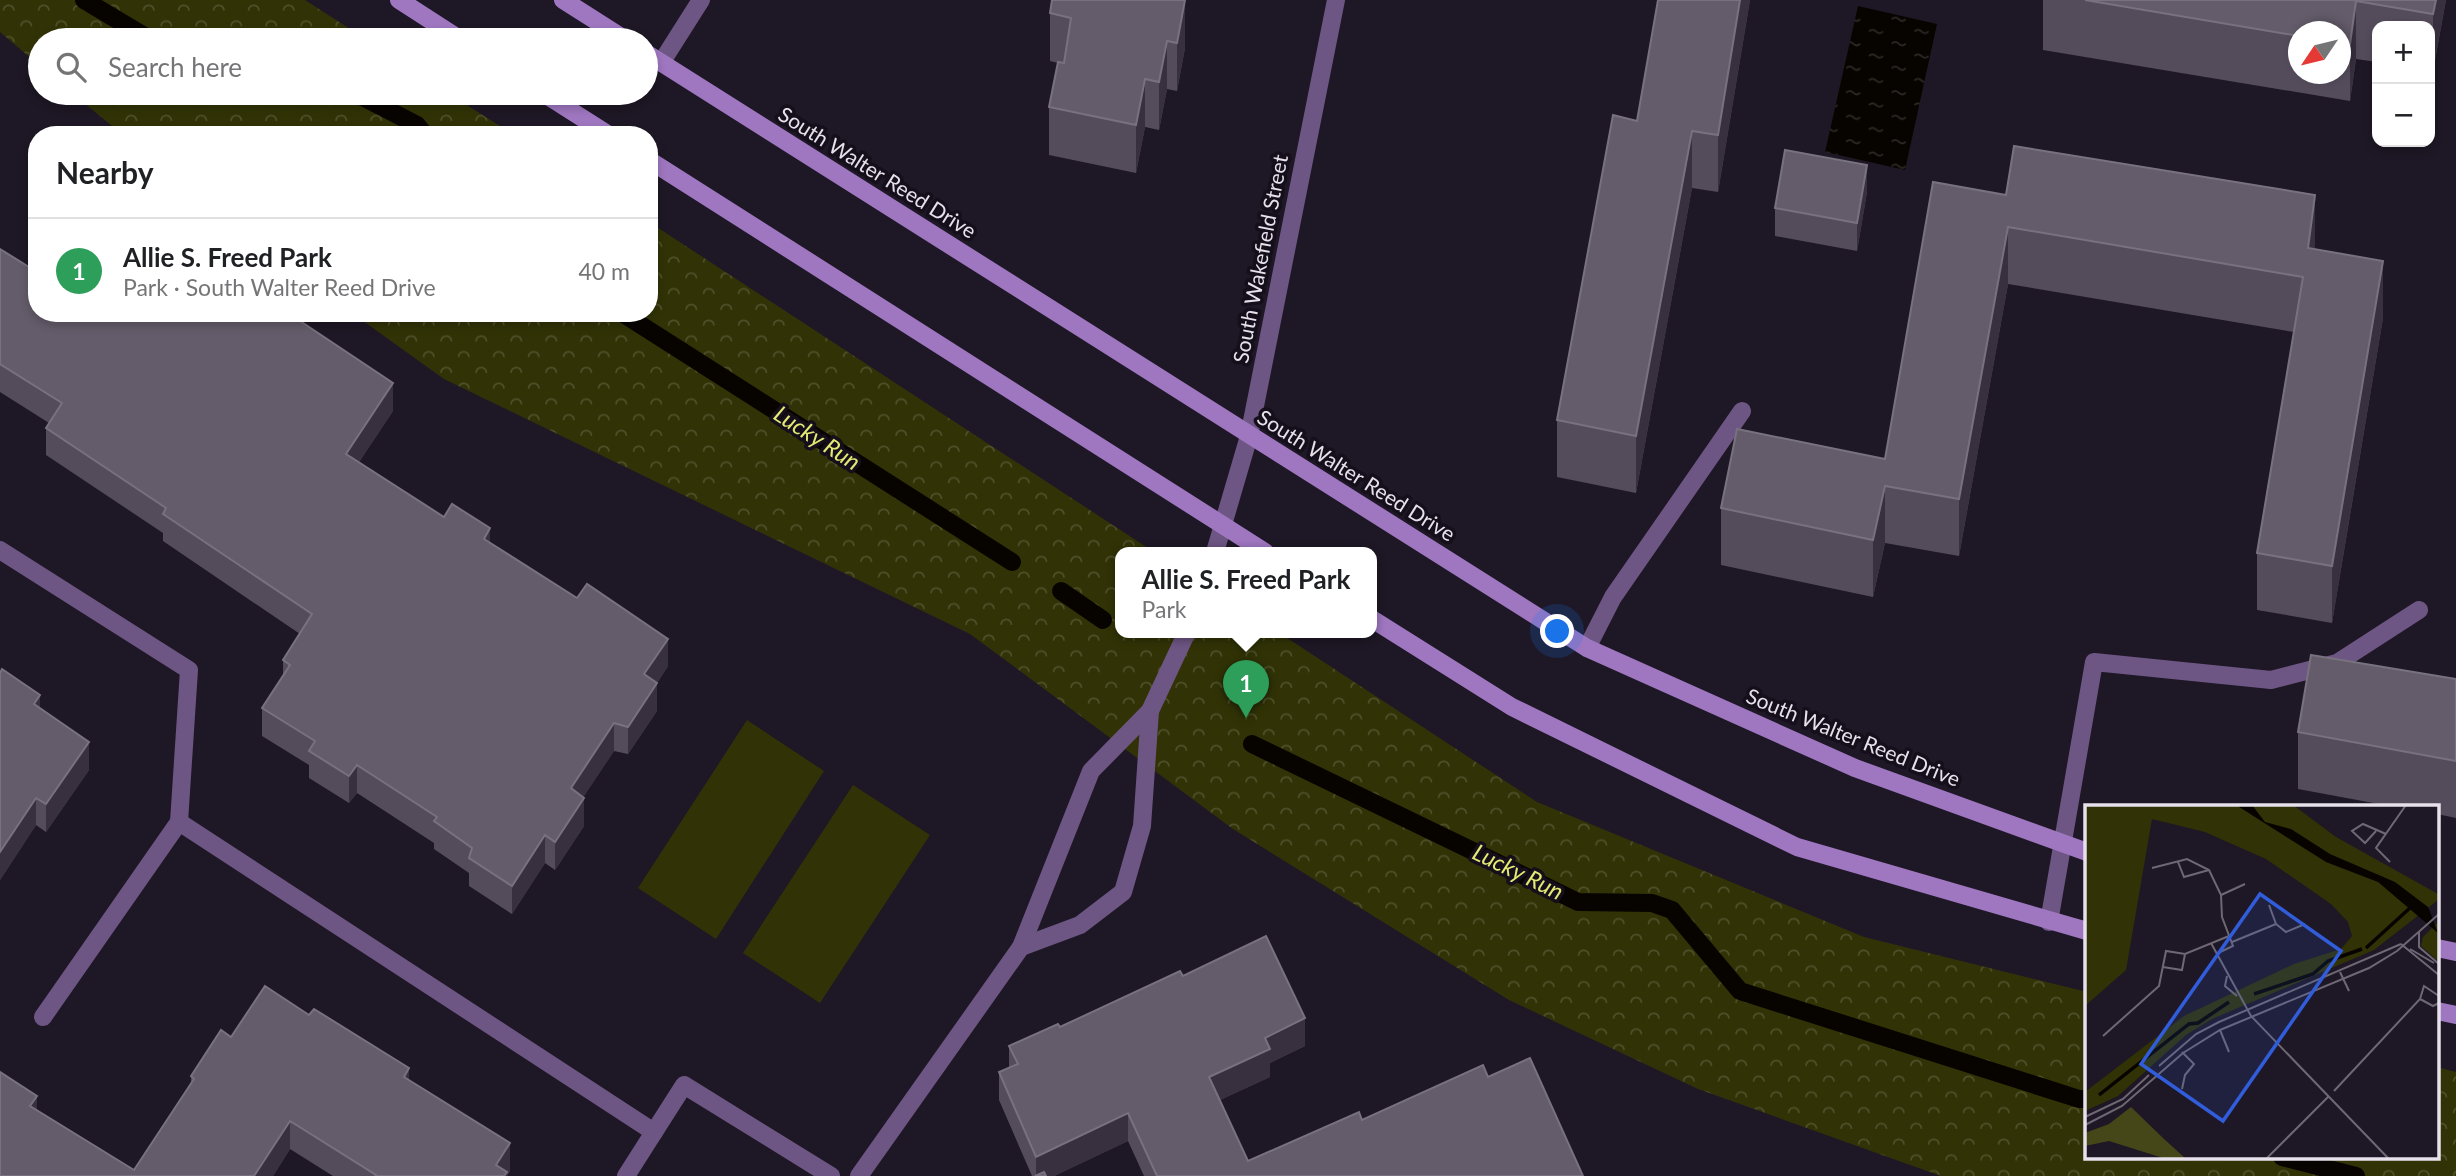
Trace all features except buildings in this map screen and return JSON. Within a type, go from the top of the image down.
[{"type":"main road","points":[[399,0],[442,28]]},
{"type":"main road","points":[[563,0],[607,28]]},
{"type":"main road","name":"South Walter Reed Drive","points":[[658,60],[1587,648],[1855,768],[2085,851]]},
{"type":"main road","points":[[562,105],[594,126]]},
{"type":"main road","points":[[658,166],[1257,547]]},
{"type":"main road","points":[[1377,622],[1512,707],[1797,847],[2049,922],[2085,930]]},
{"type":"main road","points":[[2438,948],[2456,952]]},
{"type":"main road","points":[[2438,1011],[2456,1015]]},
{"type":"street","points":[[661,62],[701,0]]},
{"type":"street","name":"South Wakefield Street","points":[[1216,547],[1249,436],[1336,0]]},
{"type":"street","points":[[1587,648],[1613,597],[1742,411]]},
{"type":"street","points":[[0,550],[189,670],[180,822],[43,1017]]},
{"type":"street","points":[[2049,922],[2094,662],[2271,680],[2337,663],[2419,610]]},
{"type":"street","points":[[859,1176],[1021,947],[1091,771],[1150,711],[1184,638]]},
{"type":"street","points":[[1021,947],[1080,925],[1123,892],[1142,826],[1150,711]]},
{"type":"street","points":[[180,822],[654,1132]]},
{"type":"street","points":[[626,1176],[684,1085],[831,1176]]},
{"type":"green space","points":[[0,0],[305,0],[348,28],[28,28],[28,56],[0,32]]},
{"type":"green space","points":[[87,105],[467,105],[500,126],[112,126]]},
{"type":"green space","points":[[658,228],[1146,547],[1115,547],[1115,638],[1287,638],[1537,802],[1864,937],[2085,992],[2085,1158],[2438,1158],[2438,1067],[2456,1072],[2456,1176],[1941,1176],[1698,1089],[1509,1000],[1233,829],[970,634],[444,379],[365,322],[658,322]]},
{"type":"green space","points":[[747,720],[824,771],[716,939],[638,888]]},
{"type":"green space","points":[[853,785],[930,835],[820,1003],[743,953]]},
{"type":"water","points":[[1858,6],[1937,24],[1905,170],[1825,152]]},
{"type":"waterway","name":"Lucky Run","points":[[84,0],[131,28]]},
{"type":"waterway","name":"Lucky Run","points":[[378,105],[418,126]]},
{"type":"waterway","name":"Lucky Run","points":[[636,322],[1012,562]]},
{"type":"waterway","name":"Lucky Run","points":[[1061,591],[1103,620]]},
{"type":"waterway","name":"Lucky Run","points":[[1252,744],[1578,902],[1652,903],[1672,910],[1740,991],[2085,1099]]},
{"type":"waterway","name":"Lucky Run","points":[[2286,1158],[2356,1176]]},
{"type":"place","name":"Allie S. Freed Park","points":[[1246,718]]}]
